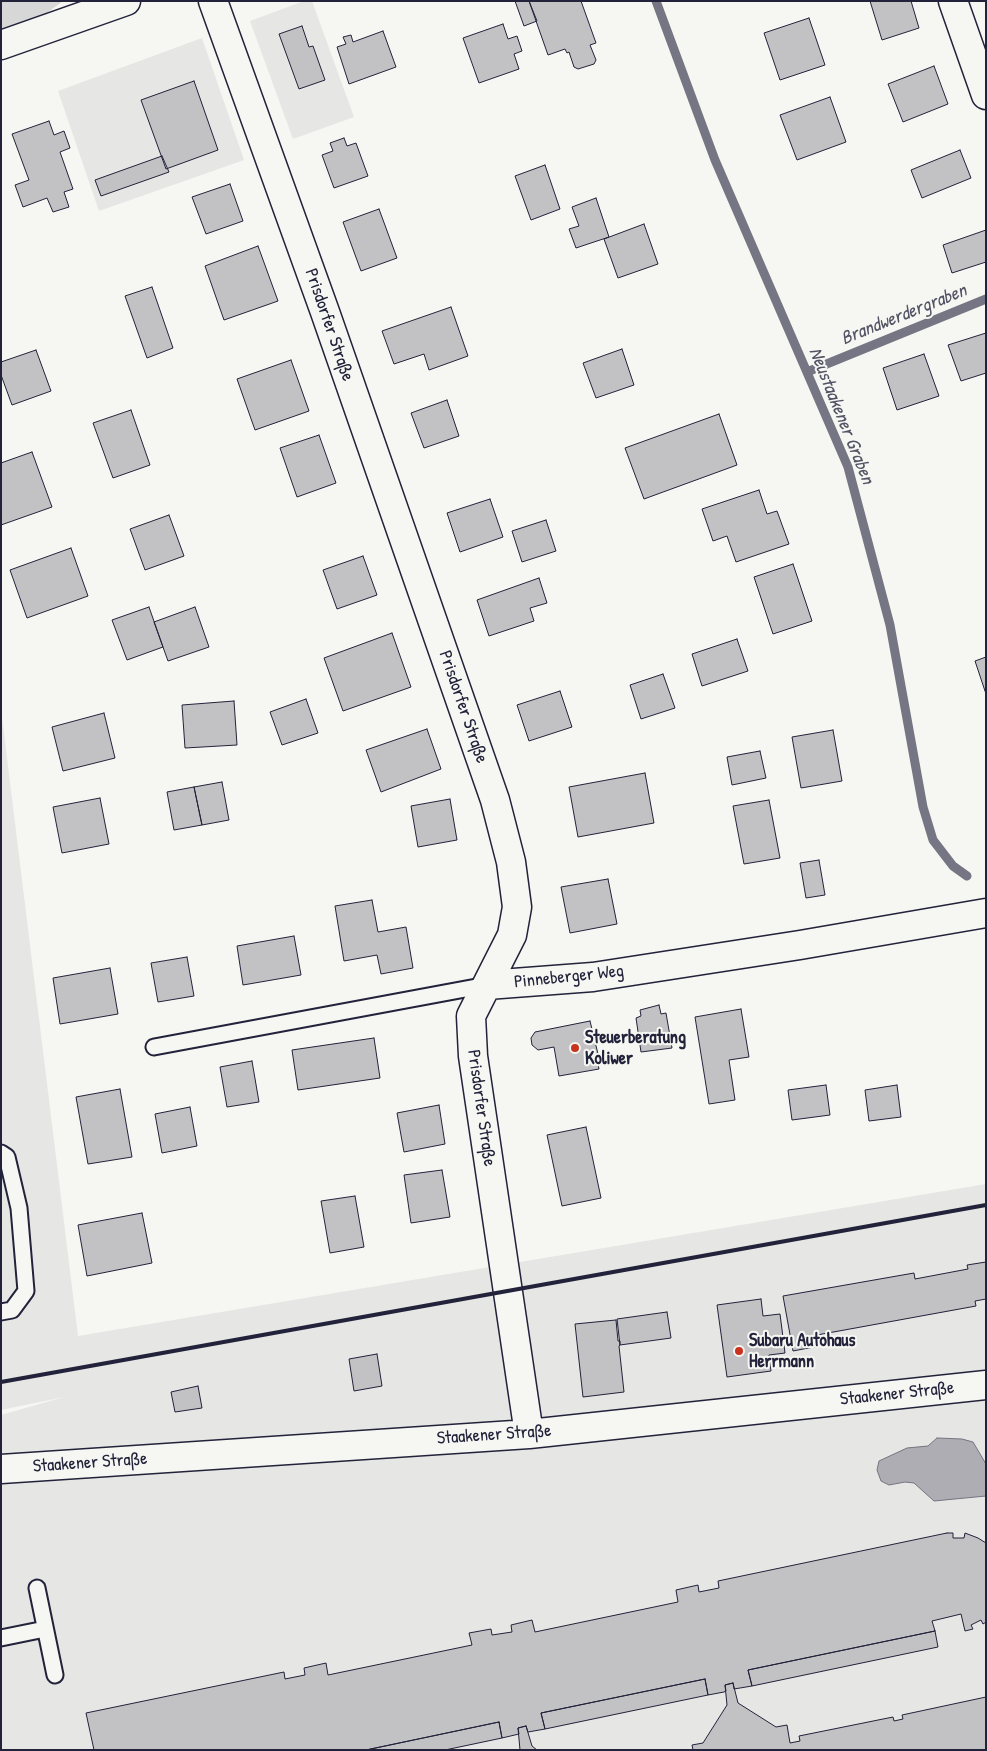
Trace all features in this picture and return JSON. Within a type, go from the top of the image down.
[{"type":"street","points":[[1,45],[126,1]]},
{"type":"street","name":"Prisdorfer Straße","points":[[213,1],[325,312],[496,800],[511,862],[517,907],[512,935],[471,1016],[473,1056],[529,1434]]},
{"type":"street","points":[[953,1],[986,96]]},
{"type":"street","name":"Pinneberger Weg","points":[[487,985],[593,977],[986,913]]},
{"type":"street","name":"Staakener Straße","points":[[1,1469],[529,1434],[986,1385]]},
{"type":"lane","name":"Pinneberger Weg","points":[[154,1047],[487,985]]},
{"type":"lane","points":[[1,1153],[7,1157],[19,1208],[26,1291],[12,1310],[1,1312]]},
{"type":"lane","points":[[37,1588],[55,1676]]},
{"type":"lane","points":[[1,1638],[45,1629]]},
{"type":"shaded area","points":[[1,1],[63,1],[44,15],[1,30]]},
{"type":"shaded area","points":[[304,1],[312,1],[354,117],[293,139],[250,21]]},
{"type":"shaded area","points":[[202,38],[244,160],[99,211],[58,91]]},
{"type":"shaded area","points":[[1,709],[78,1336],[986,1184],[986,1750],[1,1750],[1,1415],[64,1397],[1,1410]]},
{"type":"shaded area","points":[[937,1438],[962,1439],[973,1442],[986,1464],[986,1496],[934,1501],[914,1483],[905,1482],[889,1485],[881,1481],[877,1470],[879,1461],[907,1448],[928,1446]]},
{"type":"building","points":[[515,1],[529,1],[537,21],[524,26]]},
{"type":"building","points":[[529,1],[581,1],[596,43],[590,45],[596,60],[594,64],[578,69],[574,67],[569,52],[567,53],[565,49],[548,55]]},
{"type":"building","points":[[870,1],[911,1],[919,28],[882,40]]},
{"type":"building","points":[[809,18],[825,65],[780,80],[764,33]]},
{"type":"building","points":[[503,24],[508,39],[517,36],[522,51],[514,54],[519,69],[479,83],[463,38]]},
{"type":"building","points":[[302,26],[309,47],[313,46],[325,80],[299,89],[279,34]]},
{"type":"building","points":[[383,31],[396,67],[349,84],[337,47],[346,44],[343,37],[351,35],[353,42]]},
{"type":"building","points":[[934,66],[948,104],[903,122],[888,84]]},
{"type":"building","points":[[194,81],[218,150],[166,169],[141,100]]},
{"type":"building","points":[[830,97],[846,142],[797,160],[780,115]]},
{"type":"building","points":[[49,121],[54,135],[64,131],[70,148],[60,152],[73,189],[64,192],[69,207],[53,212],[47,198],[23,207],[15,185],[29,180],[12,134]]},
{"type":"building","points":[[344,138],[347,146],[356,143],[368,176],[334,188],[322,155],[333,151],[330,143]]},
{"type":"building","points":[[960,150],[971,178],[922,198],[911,170]]},
{"type":"building","points":[[162,156],[169,172],[101,196],[95,180]]},
{"type":"building","points":[[545,165],[560,209],[531,220],[515,176]]},
{"type":"building","points":[[230,184],[243,221],[206,234],[192,197]]},
{"type":"building","points":[[596,198],[609,237],[576,248],[569,229],[579,226],[572,207]]},
{"type":"building","points":[[379,209],[397,258],[361,271],[343,222]]},
{"type":"building","points":[[644,224],[658,264],[618,278],[604,239]]},
{"type":"building","points":[[986,230],[986,262],[952,273],[943,245]]},
{"type":"building","points":[[258,246],[278,301],[224,320],[205,266]]},
{"type":"building","points":[[152,287],[173,348],[147,358],[125,296]]},
{"type":"building","points":[[451,307],[468,356],[429,370],[424,354],[394,364],[382,331]]},
{"type":"building","points":[[986,333],[986,373],[961,381],[948,345]]},
{"type":"building","points":[[622,349],[634,385],[596,398],[583,363]]},
{"type":"building","points":[[36,350],[51,391],[12,405],[1,375],[1,362]]},
{"type":"building","points":[[924,354],[939,396],[897,410],[883,368]]},
{"type":"building","points":[[291,360],[309,411],[255,430],[237,379]]},
{"type":"building","points":[[447,400],[459,436],[424,448],[411,413]]},
{"type":"building","points":[[131,410],[150,465],[113,478],[93,423]]},
{"type":"building","points":[[719,414],[737,465],[644,499],[625,448]]},
{"type":"building","points":[[319,435],[336,483],[297,497],[280,448]]},
{"type":"building","points":[[32,452],[52,507],[1,525],[1,463]]},
{"type":"building","points":[[759,490],[767,514],[777,511],[789,544],[736,562],[727,536],[713,541],[702,509]]},
{"type":"building","points":[[490,499],[503,537],[460,552],[447,513]]},
{"type":"building","points":[[169,515],[184,556],[145,570],[130,529]]},
{"type":"building","points":[[546,520],[556,551],[522,562],[512,531]]},
{"type":"building","points":[[71,548],[88,596],[27,618],[10,570]]},
{"type":"building","points":[[363,556],[377,595],[337,609],[323,570]]},
{"type":"building","points":[[793,564],[812,621],[773,634],[754,577]]},
{"type":"building","points":[[539,578],[547,603],[530,608],[534,621],[489,636],[477,600]]},
{"type":"building","points":[[149,607],[163,647],[127,660],[112,620]]},
{"type":"building","points":[[195,607],[209,647],[168,661],[154,622]]},
{"type":"building","points":[[392,633],[411,687],[343,711],[324,658]]},
{"type":"building","points":[[737,639],[748,671],[702,686],[692,654]]},
{"type":"building","points":[[986,657],[986,694],[975,661]]},
{"type":"building","points":[[663,674],[675,708],[641,719],[630,685]]},
{"type":"building","points":[[560,691],[572,727],[529,741],[517,705]]},
{"type":"building","points":[[306,699],[318,733],[282,745],[270,712]]},
{"type":"building","points":[[234,701],[237,745],[185,748],[182,705]]},
{"type":"building","points":[[104,713],[115,758],[63,771],[52,727]]},
{"type":"building","points":[[427,729],[441,769],[381,792],[366,750]]},
{"type":"building","points":[[833,730],[842,781],[801,788],[792,737]]},
{"type":"building","points":[[760,751],[766,778],[732,785],[727,757]]},
{"type":"building","points":[[645,773],[654,823],[578,837],[569,787]]},
{"type":"building","points":[[222,782],[229,820],[202,825],[194,787]]},
{"type":"building","points":[[194,787],[202,825],[174,830],[167,792]]},
{"type":"building","points":[[100,798],[109,844],[62,853],[53,807]]},
{"type":"building","points":[[450,799],[457,840],[418,847],[411,806]]},
{"type":"building","points":[[769,800],[780,858],[744,864],[733,806]]},
{"type":"building","points":[[819,860],[825,895],[806,898],[800,863]]},
{"type":"building","points":[[608,879],[617,924],[570,933],[561,887]]},
{"type":"building","points":[[372,900],[378,932],[406,927],[413,968],[381,974],[377,955],[344,961],[335,906]]},
{"type":"building","points":[[294,936],[301,975],[243,985],[237,946]]},
{"type":"building","points":[[187,957],[194,996],[158,1002],[151,963]]},
{"type":"building","points":[[110,968],[118,1014],[60,1024],[53,978]]},
{"type":"building","points":[[659,1005],[661,1014],[666,1013],[672,1048],[641,1052],[636,1018],[641,1016],[640,1010]]},
{"type":"building","points":[[741,1009],[749,1057],[729,1060],[735,1100],[709,1104],[695,1017]]},
{"type":"building","name":"Steuerberatung Koliwer","points":[[590,1021],[598,1054],[596,1054],[599,1069],[559,1076],[554,1047],[538,1050],[532,1045],[531,1038],[535,1032]]},
{"type":"building","points":[[374,1038],[380,1078],[298,1090],[292,1050]]},
{"type":"building","points":[[252,1061],[259,1102],[227,1107],[220,1067]]},
{"type":"building","points":[[826,1085],[830,1115],[792,1120],[788,1090]]},
{"type":"building","points":[[897,1085],[901,1117],[869,1121],[865,1090]]},
{"type":"building","points":[[120,1089],[132,1157],[88,1164],[76,1097]]},
{"type":"building","points":[[439,1105],[445,1144],[404,1152],[397,1113]]},
{"type":"building","points":[[190,1107],[197,1146],[162,1153],[155,1114]]},
{"type":"building","points":[[586,1127],[601,1198],[562,1206],[547,1135]]},
{"type":"building","points":[[442,1170],[450,1217],[411,1223],[404,1175]]},
{"type":"building","points":[[355,1196],[364,1247],[330,1253],[321,1201]]},
{"type":"building","points":[[142,1213],[152,1263],[87,1276],[78,1225]]},
{"type":"building","points":[[986,1262],[986,1299],[975,1301],[976,1306],[817,1335],[819,1346],[793,1351],[783,1296],[914,1273],[915,1279],[968,1269],[967,1265]]},
{"type":"building","points":[[761,1299],[763,1316],[780,1314],[785,1353],[769,1355],[771,1371],[727,1377],[717,1305]]},
{"type":"building","points":[[667,1312],[671,1338],[620,1345],[617,1319]]},
{"type":"building","points":[[616,1320],[618,1341],[620,1341],[624,1392],[583,1397],[575,1324]]},
{"type":"building","points":[[377,1354],[382,1386],[354,1391],[349,1359]]},
{"type":"building","points":[[198,1386],[202,1408],[175,1412],[171,1392]]},
{"type":"building","points":[[953,1533],[953,1538],[964,1538],[965,1533],[986,1543],[986,1622],[983,1624],[981,1620],[971,1625],[973,1629],[965,1631],[961,1614],[932,1621],[935,1631],[748,1670],[752,1686],[734,1689],[733,1683],[725,1685],[726,1691],[724,1692],[708,1695],[705,1679],[541,1713],[545,1729],[528,1732],[526,1726],[518,1728],[519,1734],[502,1738],[499,1722],[366,1750],[94,1750],[86,1713],[284,1672],[285,1679],[305,1675],[304,1668],[326,1663],[328,1675],[472,1645],[469,1633],[491,1629],[492,1635],[512,1632],[511,1625],[532,1620],[535,1632],[678,1602],[676,1590],[698,1585],[699,1592],[719,1588],[718,1581]]},
{"type":"building","points":[[935,1631],[938,1647],[752,1686],[748,1670]]},
{"type":"building","points":[[705,1679],[708,1695],[545,1729],[541,1713]]},
{"type":"building","points":[[733,1683],[738,1703],[776,1727],[787,1725],[790,1743],[800,1741],[799,1736],[893,1717],[894,1721],[903,1719],[902,1715],[986,1697],[986,1750],[693,1750],[692,1745],[703,1743],[727,1705],[725,1685]]},
{"type":"building","points":[[499,1722],[502,1738],[445,1750],[366,1750]]},
{"type":"building","points":[[526,1726],[532,1746],[537,1750],[520,1750],[518,1728]]},
{"type":"waterway","name":"Neustaakener Graben","points":[[656,1],[715,160],[848,467],[890,625],[923,807],[933,840],[953,866],[967,876]]},
{"type":"waterway","name":"Brandwerdergraben","points":[[807,372],[986,299]]},
{"type":"railway","points":[[1,1382],[986,1205]]},
{"type":"place","name":"Steuerberatung Koliwer","points":[[575,1048]]},
{"type":"place","name":"Subaru Autohaus Herrmann","points":[[739,1351]]}]
